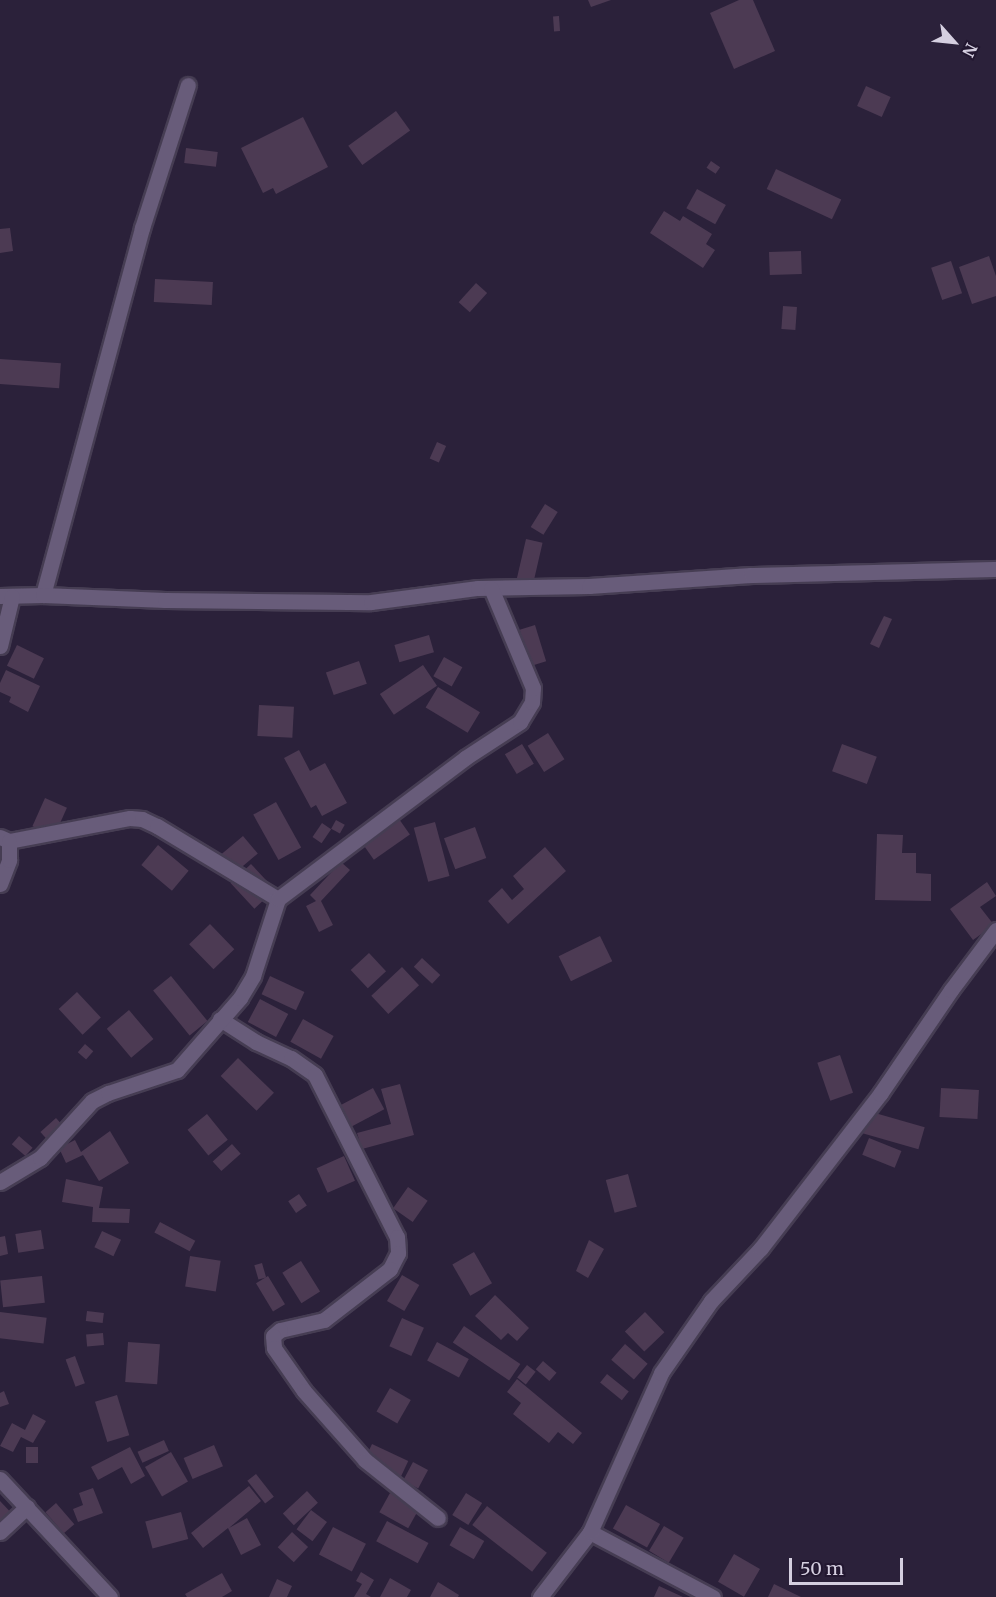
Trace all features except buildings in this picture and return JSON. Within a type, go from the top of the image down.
[{"type":"street","points":[[43,595],[142,228],[188,85]]},
{"type":"street","points":[[0,646],[6,596],[371,602],[491,588],[589,586],[752,575],[996,569]]},
{"type":"street","points":[[0,1182],[39,1158],[92,1101],[108,1093],[177,1070],[240,998],[253,976],[278,899],[465,758],[520,722],[532,702],[532,688],[491,588]]},
{"type":"street","points":[[0,884],[9,860],[5,839],[130,818],[142,819],[157,826],[278,899]]},
{"type":"street","points":[[540,1597],[590,1532],[661,1373],[711,1301],[761,1248],[880,1094],[951,990],[996,930]]},
{"type":"street","points":[[220,1019],[255,1042],[291,1058],[315,1076],[397,1236],[398,1253],[390,1269],[324,1320],[280,1330],[273,1336],[274,1348],[304,1391],[365,1460],[438,1518]]},
{"type":"street","points":[[0,1479],[110,1597]]},
{"type":"street","points":[[0,1532],[27,1507]]},
{"type":"street","points":[[590,1532],[713,1597]]}]
